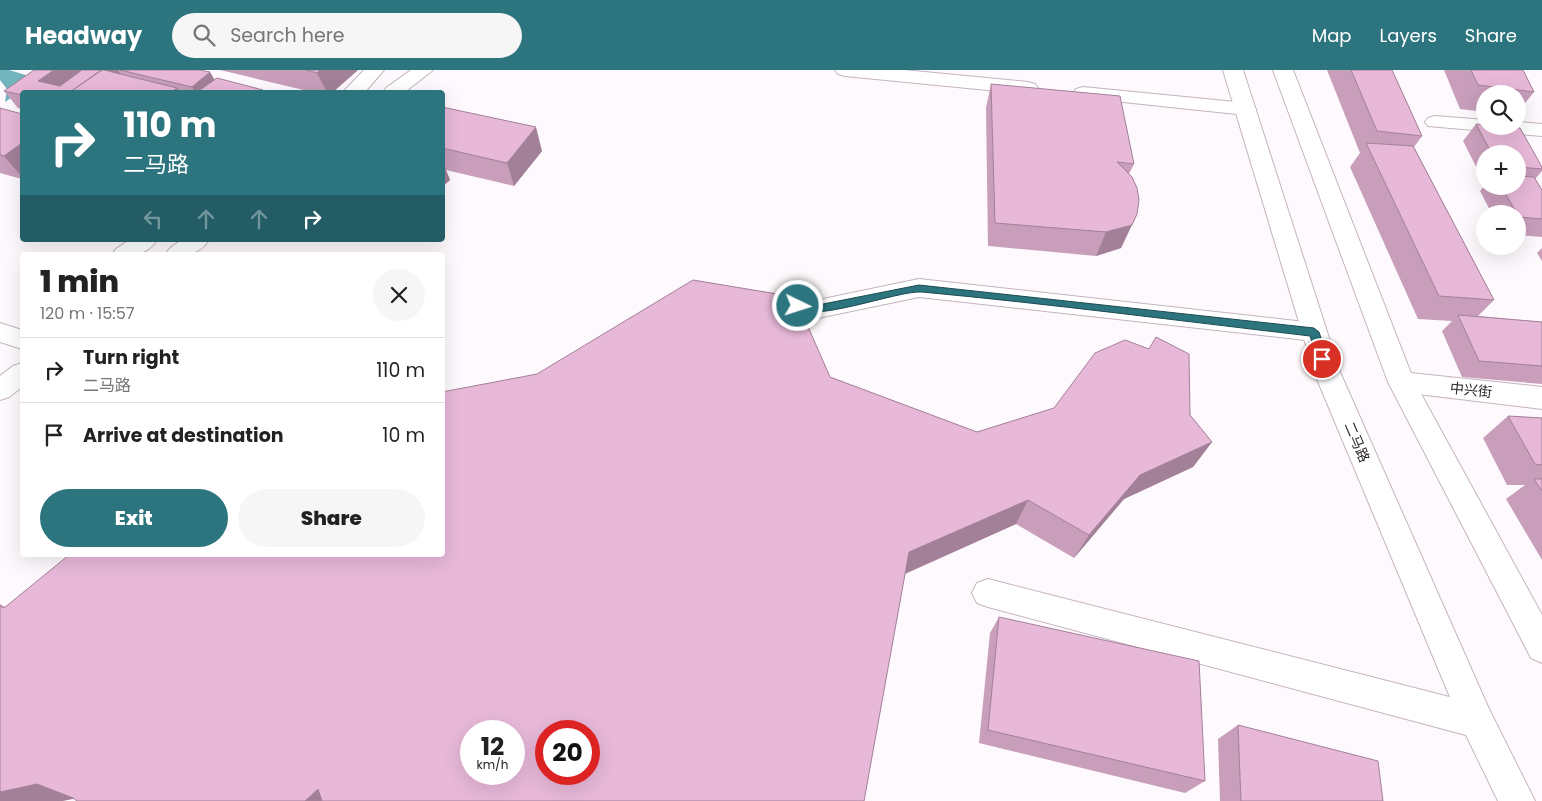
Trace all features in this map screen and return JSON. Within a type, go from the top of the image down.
[{"type":"main road","points":[[356,90],[362,86],[374,70]]},
{"type":"main road","points":[[396,90],[424,70]]},
{"type":"main road","points":[[845,70],[1246,109]]},
{"type":"main road","name":"二马路","points":[[1233,70],[1326,372],[1477,721],[1517,801]]},
{"type":"main road","points":[[1283,70],[1401,382],[1542,647]]},
{"type":"main road","points":[[1435,122],[1476,125]]},
{"type":"main road","points":[[1526,129],[1542,130]]},
{"type":"main road","points":[[128,252],[142,242]]},
{"type":"main road","points":[[181,252],[194,242]]},
{"type":"main road","points":[[739,298],[818,309],[919,288],[1314,332]]},
{"type":"main road","points":[[0,390],[20,375]]},
{"type":"main road","name":"中兴街","points":[[1401,382],[1542,398]]},
{"type":"main road","points":[[988,593],[1477,721]]},
{"type":"water","points":[[0,70],[9,70],[39,79],[20,90],[5,102],[7,89],[0,80]]},
{"type":"building","points":[[34,70],[54,70],[38,81],[60,86],[82,70],[101,70],[73,90],[20,90],[20,95],[4,91]]},
{"type":"building","points":[[102,70],[177,88],[174,90],[73,90]]},
{"type":"building","points":[[120,70],[200,70],[210,72],[192,87]]},
{"type":"building","points":[[306,70],[320,70],[317,73]]},
{"type":"building","points":[[1351,70],[1392,70],[1422,136],[1377,131]]},
{"type":"building","points":[[1471,70],[1523,70],[1534,92],[1526,91],[1526,85],[1478,85]]},
{"type":"building","points":[[217,78],[263,90],[200,90]]},
{"type":"building","points":[[991,84],[1120,96],[1134,164],[1117,162],[1132,177],[1137,188],[1139,200],[1137,214],[1132,225],[1106,232],[995,223]]},
{"type":"building","points":[[0,108],[20,113],[20,144],[4,156],[0,155]]},
{"type":"building","points":[[445,108],[536,127],[507,163],[445,149]]},
{"type":"building","points":[[1482,135],[1524,135],[1542,169],[1526,168],[1526,145],[1487,145]]},
{"type":"building","points":[[1366,143],[1413,146],[1494,300],[1439,296]]},
{"type":"building","points":[[1526,176],[1534,177],[1542,190],[1542,219],[1526,218],[1526,205],[1512,205],[1506,195],[1526,195]]},
{"type":"building","points":[[693,280],[795,297],[830,377],[977,432],[1054,408],[1095,353],[1125,340],[1149,349],[1156,337],[1189,354],[1190,415],[1212,442],[1140,475],[1089,535],[1028,500],[909,552],[864,801],[322,801],[318,789],[305,801],[77,801],[37,784],[0,792],[0,606],[4,608],[67,557],[445,557],[445,391],[537,374]]},
{"type":"building","points":[[1458,315],[1542,322],[1542,366],[1479,361]]},
{"type":"building","points":[[1508,416],[1542,418],[1542,465],[1535,464]]},
{"type":"building","points":[[1534,479],[1542,479],[1542,491]]},
{"type":"building","points":[[999,617],[1199,661],[1205,781],[988,730]]},
{"type":"building","points":[[1238,725],[1378,761],[1383,801],[1241,801]]},
{"type":"route","points":[[798,306],[818,309],[919,288],[1314,332],[1322,359]]}]
